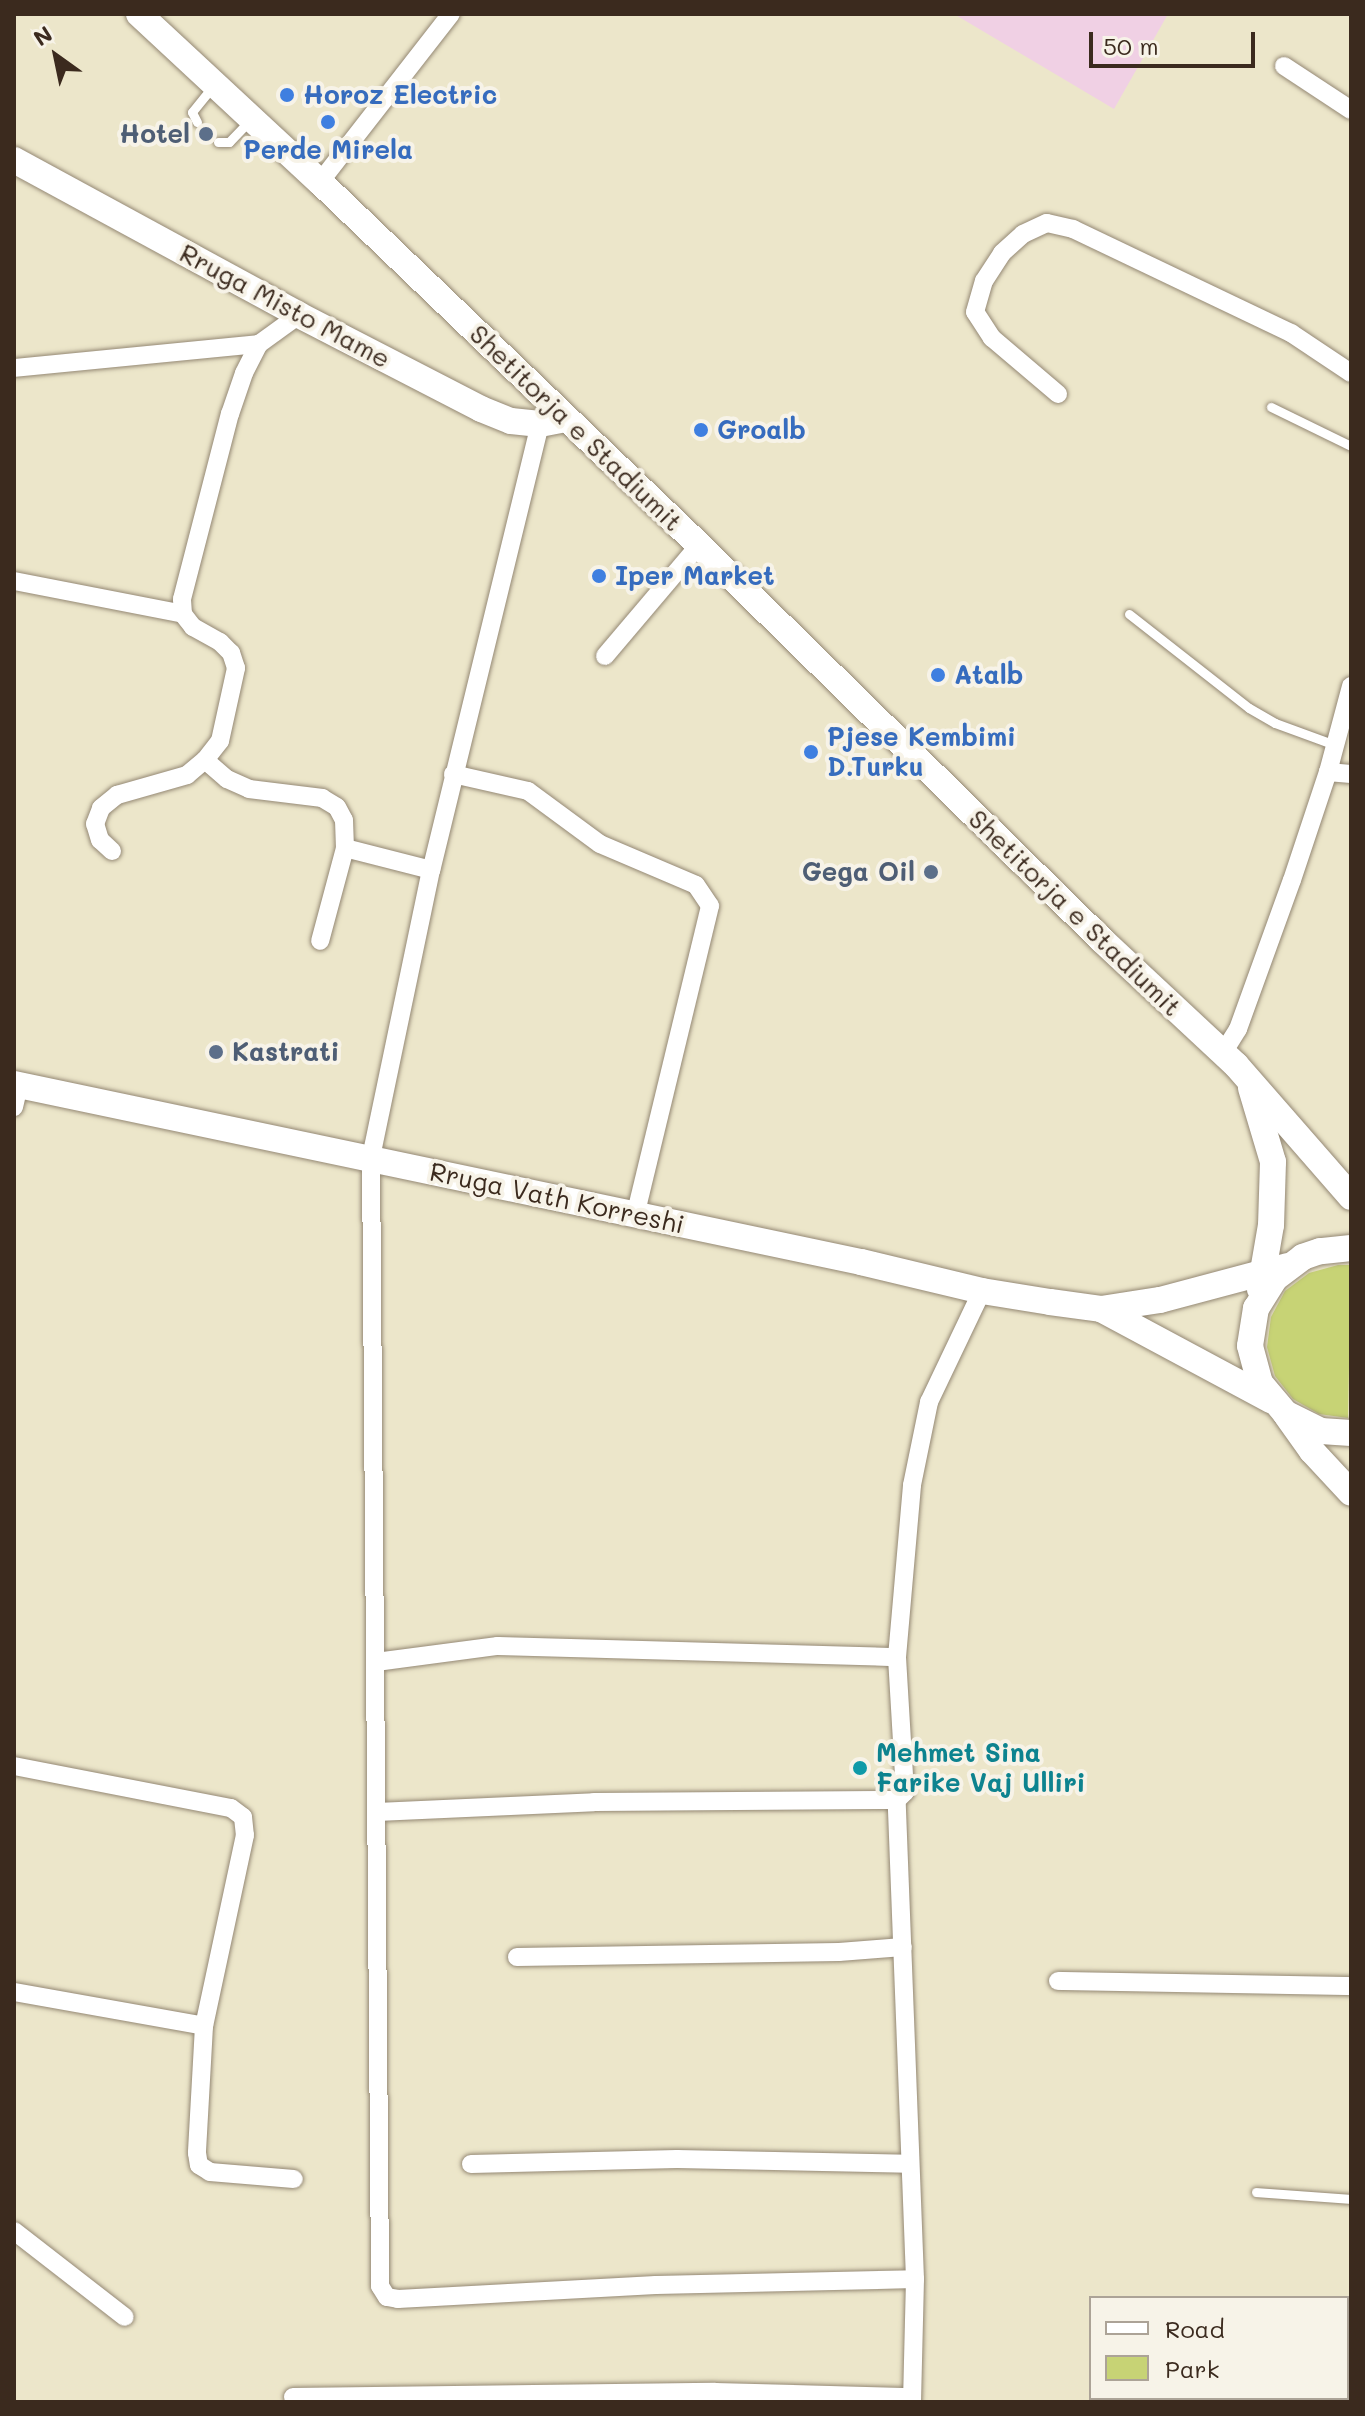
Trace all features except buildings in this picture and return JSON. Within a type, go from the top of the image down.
[{"type":"main road","name":"Shetitorja e Stadiumit","points":[[139,14],[320,182],[552,421],[699,545],[946,789],[1223,1053],[1351,1197]]},
{"type":"main road","name":"Rruga Misto Mame","points":[[14,160],[299,315],[481,409],[511,421],[552,421]]},
{"type":"main road","name":"Shetitorja e Stadiumit","points":[[1249,1081],[1271,1150],[1273,1199],[1250,1346],[1257,1374],[1278,1406],[1312,1451],[1351,1493]]},
{"type":"main road","name":"Rruga Vath Korreshi","points":[[16,1092],[371,1158],[861,1262],[982,1291],[1101,1309],[1201,1290],[1288,1266],[1320,1251],[1351,1248]]},
{"type":"main road","points":[[1201,1290],[1232,1270],[1253,1249],[1266,1226],[1273,1199]]},
{"type":"main road","points":[[1256,1308],[1264,1292],[1288,1266]]},
{"type":"main road","name":"Rruga Vath Korreshi","points":[[1101,1309],[1321,1431],[1351,1433]]},
{"type":"street","points":[[320,182],[451,14]]},
{"type":"street","points":[[1284,66],[1351,110]]},
{"type":"street","points":[[1058,394],[992,338],[975,312],[984,281],[1002,253],[1023,234],[1047,223],[1073,229],[1291,333],[1351,373]]},
{"type":"street","points":[[14,368],[259,344],[299,315]]},
{"type":"street","points":[[112,851],[100,840],[95,824],[101,808],[117,795],[187,775],[205,760],[220,741],[236,668],[231,653],[220,642],[193,627],[183,614],[182,599],[230,414],[259,344]]},
{"type":"street","points":[[552,421],[453,774],[371,1158],[380,2286],[387,2297],[398,2299],[656,2285],[915,2279]]},
{"type":"street","points":[[605,656],[699,545]]},
{"type":"street","points":[[14,581],[183,614]]},
{"type":"street","points":[[1223,1053],[1238,1029],[1328,772],[1351,686]]},
{"type":"street","points":[[205,760],[227,779],[249,789],[322,798],[337,807],[344,820],[345,848],[320,941]]},
{"type":"street","points":[[1328,772],[1351,774]]},
{"type":"street","points":[[453,774],[528,791],[600,844],[696,885],[710,906],[635,1216]]},
{"type":"street","points":[[345,848],[431,870]]},
{"type":"street","points":[[377,1812],[594,1802],[897,1800],[905,1792],[897,1657],[912,1485],[929,1402],[982,1291]]},
{"type":"street","points":[[376,1662],[498,1646],[897,1657]]},
{"type":"street","points":[[14,1766],[231,1808],[243,1817],[245,1835],[204,2026],[199,2165],[210,2172],[294,2179]]},
{"type":"street","points":[[293,2397],[715,2392],[912,2400],[915,2279],[908,2164],[897,1800]]},
{"type":"street","points":[[517,1957],[839,1952],[903,1947]]},
{"type":"street","points":[[1058,1981],[1351,1986]]},
{"type":"street","points":[[14,1992],[204,2026]]},
{"type":"street","points":[[471,2164],[677,2159],[908,2164]]},
{"type":"street","points":[[14,2231],[125,2317]]},
{"type":"lane","points":[[197,122],[192,112],[215,84]]},
{"type":"lane","points":[[218,142],[229,142],[252,118]]},
{"type":"lane","points":[[1271,407],[1351,446]]},
{"type":"lane","points":[[1129,614],[1249,708],[1275,723],[1335,745]]},
{"type":"lane","points":[[1256,2192],[1351,2199]]},
{"type":"shaded area","points":[[954,14],[1168,14],[1114,109]]},
{"type":"green space","points":[[1338,1265],[1351,1265],[1348,1418],[1319,1414],[1293,1399],[1275,1376],[1267,1347],[1271,1317],[1285,1291],[1309,1273]]},
{"type":"place","name":"Horoz Electric","points":[[287,95]]},
{"type":"place","name":"Perde Mirela","points":[[328,122]]},
{"type":"place","name":"Hotel","points":[[206,134]]},
{"type":"place","name":"Groalb","points":[[701,430]]},
{"type":"place","name":"Iper Market","points":[[599,576]]},
{"type":"place","name":"Atalb","points":[[938,675]]},
{"type":"place","name":"Pjese Kembimi D.Turku","points":[[811,752]]},
{"type":"place","name":"Gega Oil","points":[[931,872]]},
{"type":"place","name":"Kastrati","points":[[216,1052]]},
{"type":"place","name":"Mehmet Sina Farike Vaj Ulliri","points":[[860,1768]]}]
